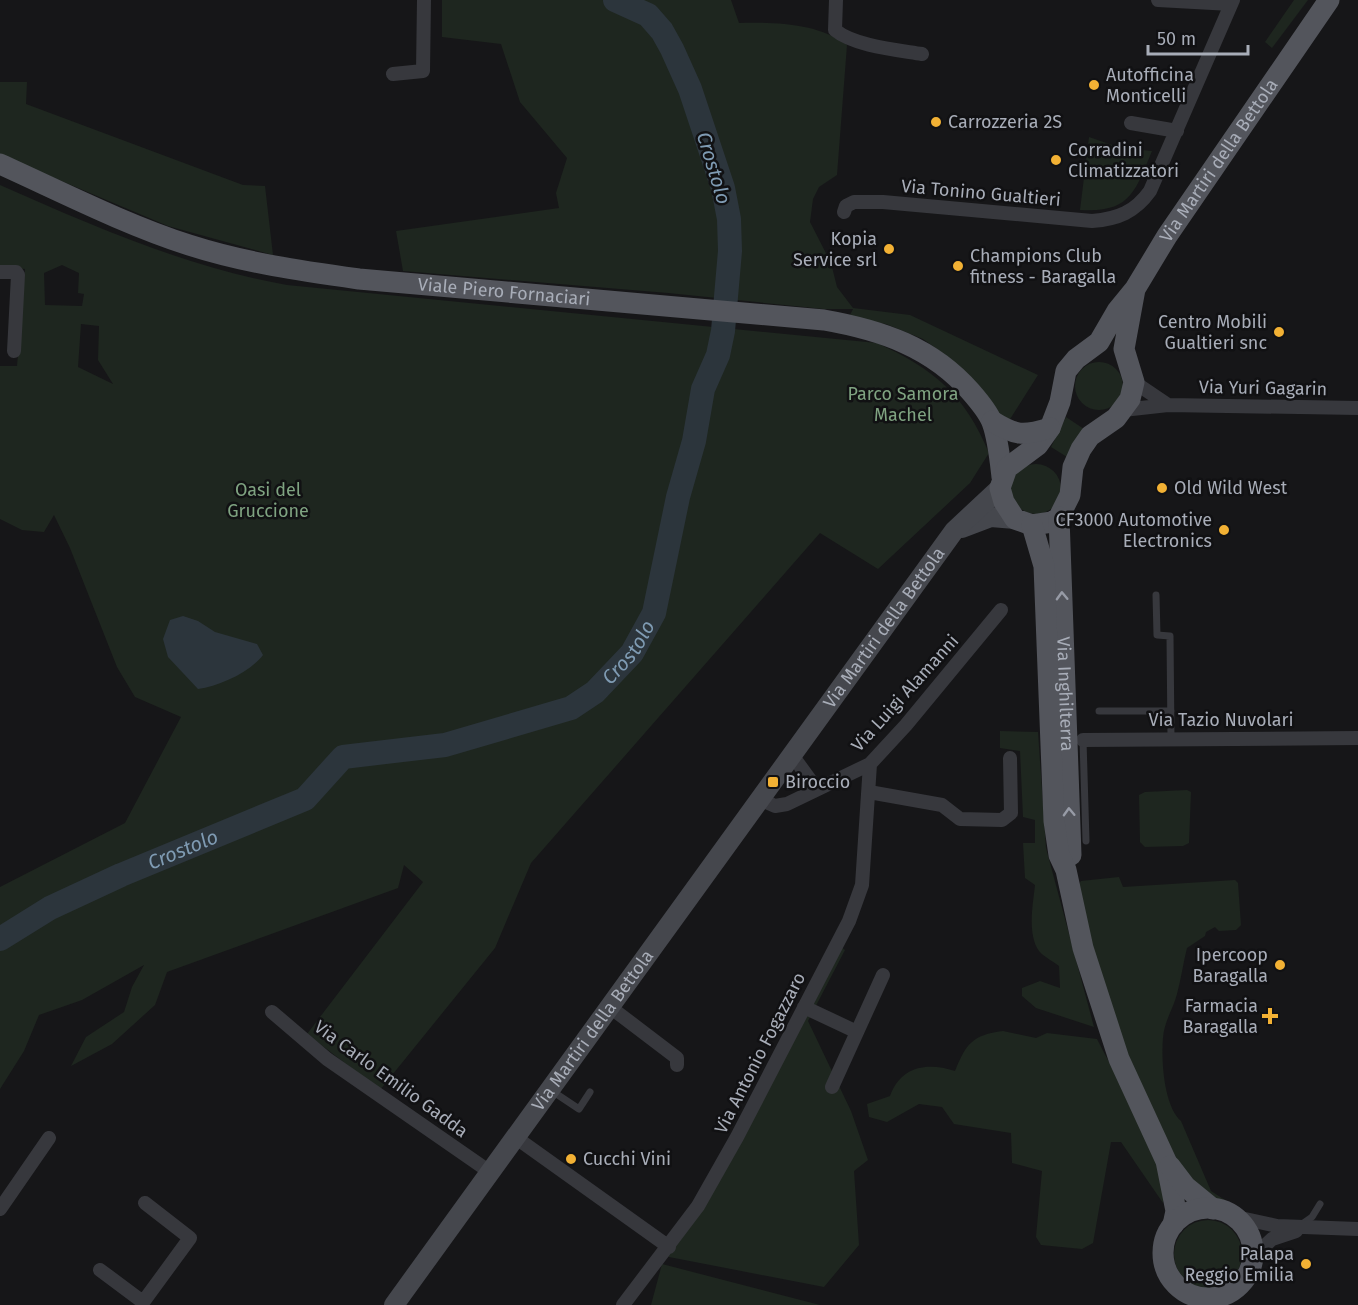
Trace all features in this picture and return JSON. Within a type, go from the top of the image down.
[{"type":"main road","name":"Via Martiri della Bettola","points":[[394,1305],[954,531],[1001,482],[1007,468],[1038,445],[1050,428],[1060,402],[1066,371],[1076,359],[1089,352],[1099,342],[1116,311],[1135,289],[1167,236],[1329,2]]},
{"type":"main road","name":"Viale Piero Fornaciari","points":[[0,164],[135,225],[189,245],[240,260],[359,279],[824,320],[857,326],[911,345],[945,365],[975,396],[992,421],[1011,434],[1030,434],[1050,428]]},
{"type":"main road","name":"Via Martiri della Bettola","points":[[1123,410],[1130,399],[1131,373],[1125,334],[1135,289]]},
{"type":"main road","points":[[1089,352],[1108,352],[1131,373]]},
{"type":"main road","points":[[1059,517],[1070,495],[1073,467],[1081,449],[1090,436],[1123,410]]},
{"type":"main road","name":"Viale Piero Fornaciari","points":[[992,421],[1001,482]]},
{"type":"main road","points":[[1001,482],[1004,502],[1024,522]]},
{"type":"main road","name":"Via Martiri della Bettola","points":[[954,531],[991,517],[1024,522],[1052,522],[1059,517]]},
{"type":"main road","name":"Via Inghilterra","points":[[1059,517],[1071,853],[1066,870]]},
{"type":"main road","name":"Via Inghilterra","points":[[1024,522],[1044,566],[1054,820],[1059,855],[1066,870],[1083,948],[1119,1059],[1166,1161],[1186,1187],[1213,1209],[1236,1217]]},
{"type":"main road","name":"Via Inghilterra","points":[[1166,1161],[1176,1211],[1173,1225],[1164,1244],[1165,1264],[1174,1283],[1204,1301],[1226,1295],[1235,1297],[1245,1280],[1254,1256]]},
{"type":"main road","points":[[1173,1225],[1185,1215],[1198,1209],[1213,1209]]},
{"type":"main road","points":[[1236,1217],[1249,1234],[1254,1256]]},
{"type":"street","points":[[393,74],[423,71],[424,0]]},
{"type":"street","points":[[836,0],[836,30],[843,37],[893,50],[922,54]]},
{"type":"street","points":[[1131,123],[1177,131],[1232,2],[1158,0]]},
{"type":"street","name":"Via Tonino Gualtieri","points":[[844,212],[846,206],[854,202],[883,202],[1092,221],[1120,216],[1141,203],[1150,190],[1177,131]]},
{"type":"street","points":[[0,272],[16,272],[18,275],[14,351]]},
{"type":"street","points":[[1131,373],[1168,405]]},
{"type":"street","name":"Via Yuri Gagarin","points":[[1123,410],[1168,405],[1358,408]]},
{"type":"street","name":"Via Luigi Alamanni","points":[[760,799],[775,806],[787,804],[816,788],[870,764],[906,725],[1001,610]]},
{"type":"street","name":"Via Tazio Nuvolari","points":[[1083,740],[1358,738]]},
{"type":"street","points":[[792,755],[816,788]]},
{"type":"street","points":[[868,792],[942,805],[960,819],[1002,820],[1011,813],[1010,758]]},
{"type":"street","name":"Via Antonio Fogazzaro","points":[[623,1305],[698,1206],[737,1137],[860,894],[870,764]]},
{"type":"street","points":[[832,1087],[883,975]]},
{"type":"street","points":[[610,1007],[677,1058],[677,1065]]},
{"type":"street","points":[[804,1007],[857,1032]]},
{"type":"street","name":"Via Carlo Emilio Gadda","points":[[272,1012],[327,1059],[490,1172]]},
{"type":"street","points":[[515,1137],[669,1247]]},
{"type":"street","points":[[0,1209],[49,1138]]},
{"type":"street","points":[[100,1270],[142,1303],[190,1238],[144,1203]]},
{"type":"street","points":[[1236,1217],[1256,1223],[1301,1228],[1358,1229]]},
{"type":"street","points":[[1254,1256],[1272,1239],[1301,1228]]},
{"type":"lane","points":[[1156,596],[1157,635],[1170,636],[1171,738]]},
{"type":"lane","points":[[1099,711],[1171,711]]},
{"type":"lane","points":[[1083,740],[1086,841]]},
{"type":"lane","points":[[550,1089],[579,1109],[591,1092]]},
{"type":"lane","points":[[1301,1228],[1320,1204]]},
{"type":"green space","points":[[442,0],[731,0],[739,23],[795,25],[823,32],[847,45],[837,175],[819,187],[813,199],[810,222],[831,263],[837,287],[853,308],[910,315],[1038,375],[1007,424],[937,349],[923,339],[886,324],[849,317],[853,309],[824,309],[668,293],[403,271],[396,231],[559,208],[556,193],[567,158],[520,102],[501,44],[442,37]]},
{"type":"green space","points":[[1294,0],[1308,0],[1272,48],[1265,42]]},
{"type":"green space","points":[[0,82],[27,82],[26,104],[243,185],[265,186],[273,255],[168,226],[0,155]]},
{"type":"green space","points":[[1089,137],[1121,148],[1152,151],[1135,188],[1128,197],[1110,208],[1080,210]]},
{"type":"green space","points":[[0,185],[140,244],[213,268],[287,285],[877,343],[915,363],[945,386],[969,415],[989,453],[970,483],[878,569],[820,533],[531,863],[495,948],[380,1090],[307,1034],[423,882],[404,865],[398,888],[167,972],[155,1005],[112,1044],[71,1066],[86,1037],[124,1012],[132,987],[144,965],[82,1000],[39,1015],[24,1051],[0,1089],[0,887],[125,823],[181,717],[135,697],[117,667],[70,548],[54,515],[44,532],[22,530],[0,519],[0,366],[17,366],[25,269],[0,267]],"holes":[[[62,265],[79,273],[78,293],[84,294],[82,306],[45,305],[44,273]],[[81,324],[99,326],[98,360],[113,384],[78,367]]]},
{"type":"green space","points":[[1094,362],[1104,362],[1119,372],[1123,386],[1122,395],[1113,406],[1104,410],[1094,410],[1079,400],[1075,391],[1075,381],[1085,366]]},
{"type":"green space","points":[[1066,417],[1084,429],[1067,457],[1051,447]]},
{"type":"green space","points":[[1031,464],[1041,464],[1054,471],[1061,484],[1061,494],[1054,507],[1041,514],[1031,514],[1022,510],[1015,503],[1011,494],[1011,484],[1015,475],[1022,468]]},
{"type":"green space","points":[[1000,731],[1038,732],[1046,848],[1094,1027],[1036,1008],[1022,996],[1022,988],[1040,981],[1060,988],[1059,966],[1043,955],[1035,944],[1032,919],[1035,885],[1025,878],[1023,843],[1035,843],[1035,820],[1023,817],[1020,751],[1000,748]]},
{"type":"green space","points":[[1187,790],[1191,792],[1189,843],[1183,846],[1145,847],[1140,842],[1139,795],[1145,792]]},
{"type":"green space","points":[[1119,877],[1123,887],[1235,880],[1238,883],[1241,925],[1236,930],[1219,931],[1215,927],[1187,948],[1177,994],[1165,1026],[1163,1070],[1171,1105],[1181,1121],[1211,1191],[1239,1209],[1206,1196],[1179,1171],[1129,1062],[1104,992],[1078,885],[1081,881]]},
{"type":"green space","points":[[837,944],[845,950],[808,1021],[851,1111],[868,1160],[854,1171],[859,1245],[824,1287],[669,1257],[664,1253],[686,1225]]},
{"type":"green space","points":[[1003,1031],[1036,1038],[1047,1033],[1097,1039],[1150,1144],[1159,1167],[1163,1203],[1121,1142],[1111,1142],[1093,1243],[1082,1249],[1041,1245],[1036,1237],[1042,1171],[1012,1163],[1011,1133],[954,1124],[942,1107],[919,1104],[887,1122],[869,1117],[867,1104],[890,1096],[901,1078],[908,1073],[925,1067],[955,1071],[972,1042],[984,1035]]},
{"type":"green space","points":[[1208,1220],[1221,1223],[1232,1230],[1239,1241],[1242,1254],[1239,1267],[1232,1278],[1221,1285],[1208,1288],[1195,1285],[1184,1278],[1177,1267],[1174,1254],[1177,1241],[1184,1230],[1195,1223]]},
{"type":"green space","points":[[662,1264],[820,1305],[651,1305]]},
{"type":"shaded area","points":[[183,616],[198,621],[215,632],[257,644],[263,655],[234,677],[216,685],[198,689],[168,657],[163,639],[170,620]]},
{"type":"waterway","name":"Crostolo","points":[[0,939],[50,908],[121,875],[305,799],[343,757],[445,745],[571,708],[595,692],[632,653],[654,613],[678,497],[694,441],[703,389],[718,355],[723,331],[730,251],[729,219],[723,188],[690,89],[672,49],[662,31],[648,15],[615,0]]},
{"type":"place","name":"Autofficina Monticelli","points":[[1094,85]]},
{"type":"place","name":"Carrozzeria 2S","points":[[936,122]]},
{"type":"place","name":"Corradini Climatizzatori","points":[[1056,160]]},
{"type":"place","name":"Kopia Service srl","points":[[889,249]]},
{"type":"place","name":"Champions Club fitness - Baragalla","points":[[958,266]]},
{"type":"place","name":"Centro Mobili Gualtieri snc","points":[[1279,332]]},
{"type":"place","name":"Old Wild West","points":[[1162,488]]},
{"type":"place","name":"CF3000 Automotive Electronics","points":[[1224,530]]},
{"type":"place","name":"Biroccio","points":[[773,782]]},
{"type":"place","name":"Ipercoop Baragalla","points":[[1280,965]]},
{"type":"place","name":"Farmacia Baragalla","points":[[1270,1016]]},
{"type":"place","name":"Cucchi Vini","points":[[571,1159]]},
{"type":"place","name":"Palapa Reggio Emilia","points":[[1306,1264]]},
{"type":"park label","name":"Parco Samora Machel","points":[[903,404]]},
{"type":"park label","name":"Oasi del Gruccione","points":[[268,500]]}]
